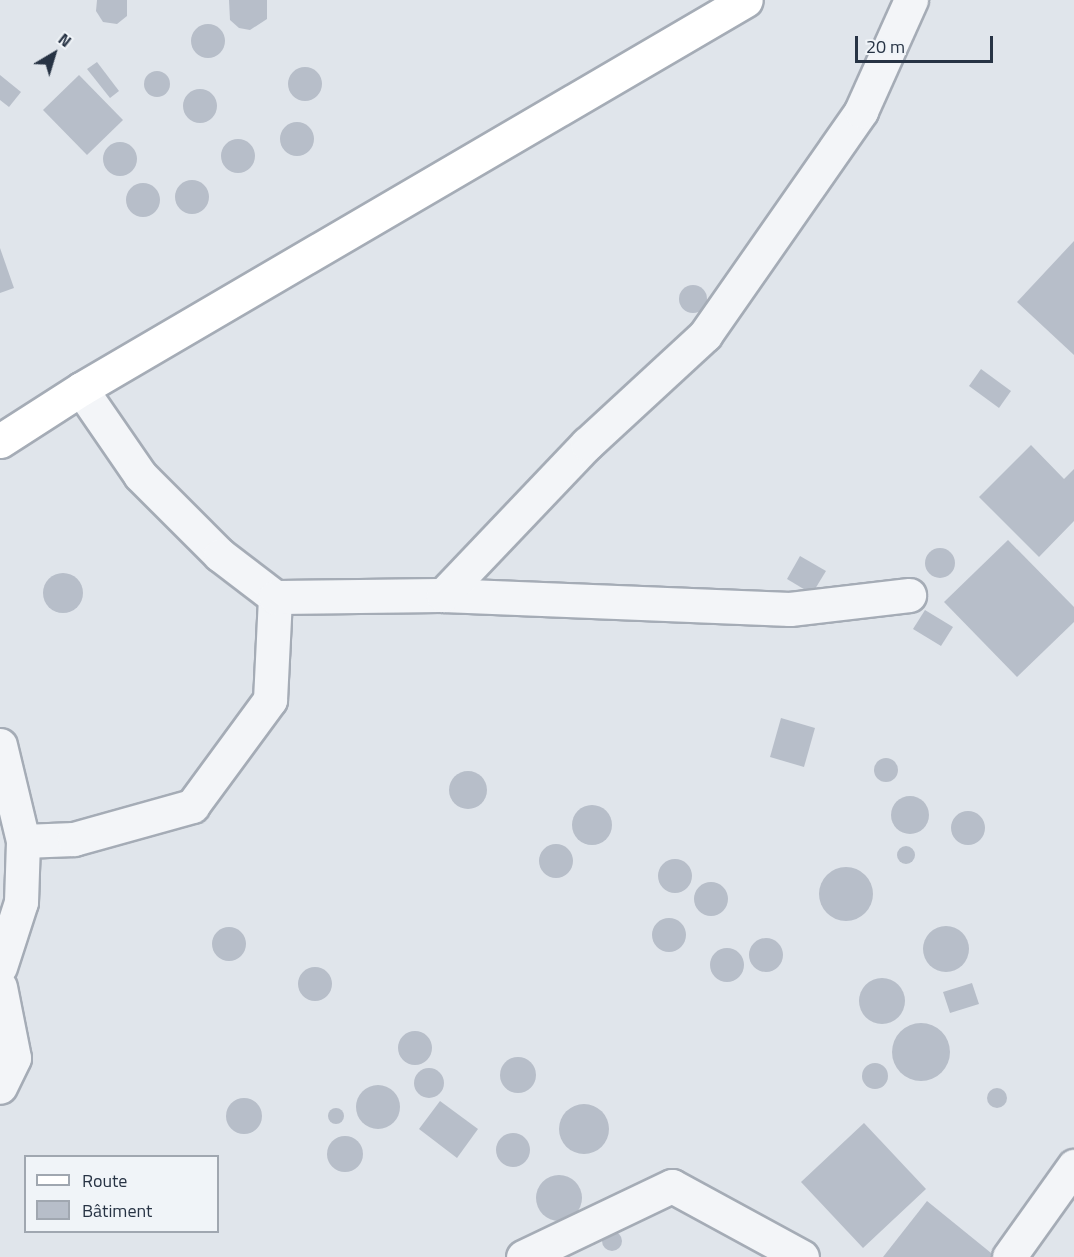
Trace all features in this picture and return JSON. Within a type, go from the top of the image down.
[{"type":"main road","points":[[0,441],[81,389],[746,0]]},
{"type":"street","points":[[442,596],[587,444],[705,335],[861,111],[911,0]]},
{"type":"street","points":[[81,389],[140,475],[220,555],[275,597],[442,596],[790,609],[909,595]]},
{"type":"street","points":[[23,841],[75,839],[192,806],[270,700],[275,597]]},
{"type":"street","points":[[0,745],[23,841],[21,902],[0,967]]},
{"type":"street","points":[[0,987],[14,1058],[0,1087]]},
{"type":"street","points":[[1009,1257],[1074,1166]]},
{"type":"street","points":[[523,1257],[672,1186],[802,1257]]},
{"type":"building","points":[[97,0],[127,0],[127,16],[117,24],[103,22],[96,11]]},
{"type":"building","points":[[229,0],[267,0],[267,19],[250,30],[239,28],[230,20]]},
{"type":"building","points":[[208,24],[220,29],[225,41],[220,53],[208,58],[196,53],[191,41],[196,29]]},
{"type":"building","points":[[97,62],[119,91],[110,98],[87,69]]},
{"type":"building","points":[[305,67],[317,72],[322,84],[317,96],[305,101],[293,96],[288,84],[293,72]]},
{"type":"building","points":[[157,71],[166,75],[170,84],[166,93],[157,97],[148,93],[144,84],[148,75]]},
{"type":"building","points":[[0,75],[21,92],[9,107],[0,100]]},
{"type":"building","points":[[79,75],[123,120],[87,155],[43,110]]},
{"type":"building","points":[[200,89],[212,94],[217,106],[212,118],[200,123],[188,118],[183,106],[188,94]]},
{"type":"building","points":[[297,122],[309,127],[314,139],[309,151],[297,156],[285,151],[280,139],[285,127]]},
{"type":"building","points":[[238,139],[250,144],[255,156],[250,168],[238,173],[226,168],[221,156],[226,144]]},
{"type":"building","points":[[120,142],[132,147],[137,159],[132,171],[120,176],[108,171],[103,159],[108,147]]},
{"type":"building","points":[[192,180],[204,185],[209,197],[204,209],[192,214],[180,209],[175,197],[180,185]]},
{"type":"building","points":[[143,183],[155,188],[160,200],[155,212],[143,217],[131,212],[126,200],[131,188]]},
{"type":"building","points":[[1074,241],[1074,355],[1017,302]]},
{"type":"building","points":[[0,248],[14,288],[0,293]]},
{"type":"building","points":[[693,285],[703,289],[707,299],[703,309],[693,313],[683,309],[679,299],[683,289]]},
{"type":"building","points":[[981,369],[1011,391],[999,408],[969,386]]},
{"type":"building","points":[[1031,445],[1064,479],[1074,469],[1074,521],[1039,557],[979,497]]},
{"type":"building","points":[[1008,540],[1074,607],[1074,622],[1017,677],[944,602]]},
{"type":"building","points":[[940,548],[951,552],[955,563],[951,574],[940,578],[929,574],[925,563],[929,552]]},
{"type":"building","points":[[800,556],[826,571],[812,594],[787,579]]},
{"type":"building","points":[[63,573],[77,579],[83,593],[77,607],[63,613],[49,607],[43,593],[49,579]]},
{"type":"building","points":[[925,610],[953,627],[941,646],[913,629]]},
{"type":"building","points":[[781,718],[815,728],[804,767],[770,757]]},
{"type":"building","points":[[886,758],[895,761],[898,770],[895,779],[886,782],[877,779],[874,770],[877,761]]},
{"type":"building","points":[[468,771],[475,772],[481,777],[486,783],[486,797],[481,803],[475,808],[468,809],[461,808],[455,803],[450,797],[449,790],[450,783],[455,777],[461,772]]},
{"type":"building","points":[[910,796],[924,801],[929,815],[924,829],[910,834],[896,829],[891,815],[896,801]]},
{"type":"building","points":[[592,805],[606,811],[612,825],[606,839],[592,845],[578,839],[572,825],[578,811]]},
{"type":"building","points":[[968,811],[980,816],[985,828],[980,840],[968,845],[956,840],[951,828],[956,816]]},
{"type":"building","points":[[556,844],[568,849],[573,861],[568,873],[556,878],[544,873],[539,861],[544,849]]},
{"type":"building","points":[[906,846],[912,849],[915,855],[912,861],[906,864],[900,861],[897,855],[900,849]]},
{"type":"building","points":[[675,859],[687,864],[692,876],[687,888],[675,893],[663,888],[658,876],[663,864]]},
{"type":"building","points":[[846,867],[856,869],[865,875],[871,884],[873,894],[871,904],[865,913],[856,919],[846,921],[836,919],[827,913],[821,904],[819,894],[821,884],[827,875],[836,869]]},
{"type":"building","points":[[711,882],[723,887],[728,899],[723,911],[711,916],[699,911],[694,899],[699,887]]},
{"type":"building","points":[[669,918],[681,923],[686,935],[681,947],[669,952],[657,947],[652,935],[657,923]]},
{"type":"building","points":[[946,926],[962,933],[969,949],[962,965],[946,972],[930,965],[923,949],[930,933]]},
{"type":"building","points":[[229,927],[241,932],[246,944],[241,956],[229,961],[217,956],[212,944],[217,932]]},
{"type":"building","points":[[766,938],[778,943],[783,955],[778,967],[766,972],[754,967],[749,955],[754,943]]},
{"type":"building","points":[[727,948],[739,953],[744,965],[739,977],[727,982],[715,977],[710,965],[715,953]]},
{"type":"building","points":[[315,967],[327,972],[332,984],[327,996],[315,1001],[303,996],[298,984],[303,972]]},
{"type":"building","points":[[882,978],[898,985],[905,1001],[898,1017],[882,1024],[866,1017],[859,1001],[866,985]]},
{"type":"building","points":[[972,983],[979,1004],[950,1013],[943,992]]},
{"type":"building","points":[[915,1023],[927,1023],[942,1031],[950,1046],[950,1058],[942,1073],[927,1081],[915,1081],[900,1073],[892,1058],[892,1046],[900,1031]]},
{"type":"building","points":[[415,1031],[427,1036],[432,1048],[427,1060],[415,1065],[403,1060],[398,1048],[403,1036]]},
{"type":"building","points":[[518,1057],[531,1062],[536,1075],[531,1088],[518,1093],[505,1088],[500,1075],[505,1062]]},
{"type":"building","points":[[875,1063],[884,1067],[888,1076],[884,1085],[875,1089],[866,1085],[862,1076],[866,1067]]},
{"type":"building","points":[[429,1068],[440,1072],[444,1083],[440,1094],[429,1098],[418,1094],[414,1083],[418,1072]]},
{"type":"building","points":[[378,1085],[393,1092],[400,1107],[393,1122],[378,1129],[363,1122],[356,1107],[363,1092]]},
{"type":"building","points":[[993,1088],[1001,1088],[1007,1094],[1007,1102],[1001,1108],[993,1108],[987,1102],[987,1094]]},
{"type":"building","points":[[244,1098],[257,1103],[262,1116],[257,1129],[244,1134],[231,1129],[226,1116],[231,1103]]},
{"type":"building","points":[[440,1101],[478,1129],[457,1158],[419,1129]]},
{"type":"building","points":[[579,1104],[589,1104],[602,1111],[609,1124],[609,1134],[602,1147],[589,1154],[579,1154],[570,1150],[563,1143],[559,1134],[559,1124],[563,1115],[570,1108]]},
{"type":"building","points":[[333,1108],[339,1108],[344,1116],[342,1122],[333,1124],[328,1119],[328,1113]]},
{"type":"building","points":[[864,1123],[926,1189],[863,1248],[801,1182]]},
{"type":"building","points":[[513,1133],[525,1138],[530,1150],[525,1162],[513,1167],[501,1162],[496,1150],[501,1138]]},
{"type":"building","points":[[345,1136],[358,1141],[363,1154],[358,1167],[345,1172],[332,1167],[327,1154],[332,1141]]},
{"type":"building","points":[[559,1175],[575,1182],[582,1198],[575,1214],[559,1221],[543,1214],[536,1198],[543,1182]]},
{"type":"building","points":[[927,1201],[996,1257],[883,1257]]},
{"type":"building","points":[[612,1231],[619,1234],[622,1241],[619,1248],[612,1251],[605,1248],[602,1241],[605,1234]]}]
